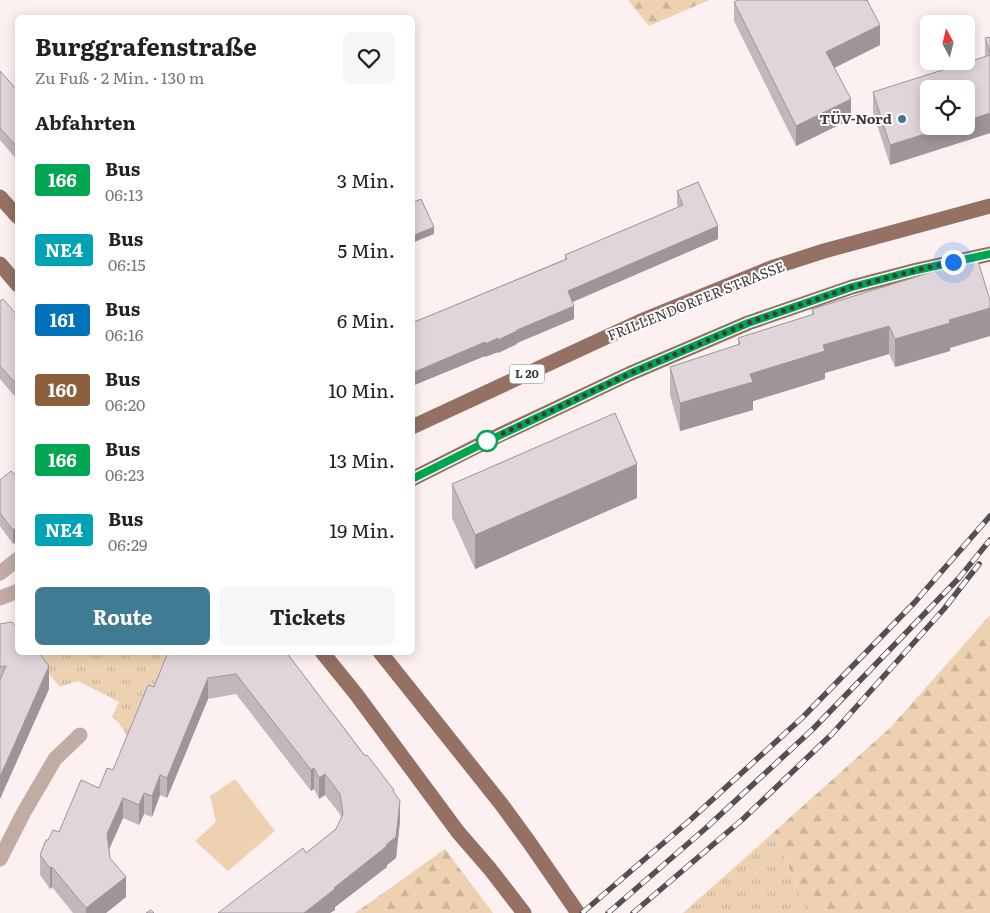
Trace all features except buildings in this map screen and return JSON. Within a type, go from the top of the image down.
[{"type":"main road","points":[[0,196],[15,214]]},
{"type":"main road","name":"FRILLENDORFER STRASSE","points":[[415,426],[641,321],[771,268],[824,251],[990,206]]},
{"type":"main road","points":[[415,478],[629,374],[748,323],[852,287],[990,254]]},
{"type":"main road","points":[[0,264],[15,282]]},
{"type":"main road","points":[[324,655],[356,694],[458,832],[524,913]]},
{"type":"main road","points":[[382,655],[480,777],[529,842],[578,913]]},
{"type":"street","points":[[0,573],[15,561]]},
{"type":"street","points":[[0,598],[15,592]]},
{"type":"street","points":[[0,603],[15,602]]},
{"type":"street","points":[[0,859],[24,812],[55,760],[80,735]]},
{"type":"green space","points":[[628,0],[709,0],[649,26]]},
{"type":"green space","points":[[990,615],[990,913],[808,913],[774,832],[891,727]]},
{"type":"green space","points":[[33,655],[188,655],[131,743],[119,723],[112,717],[119,702],[78,681],[60,687]]},
{"type":"green space","points":[[235,779],[275,831],[228,871],[195,841],[216,822],[210,796]]},
{"type":"green space","points":[[774,832],[808,913],[683,913]]},
{"type":"green space","points":[[445,849],[493,913],[355,913]]},
{"type":"railway","points":[[582,913],[689,821],[803,717],[915,602],[990,516]]},
{"type":"railway","points":[[608,913],[706,828],[813,729],[959,578],[990,540]]},
{"type":"railway","points":[[633,913],[743,819],[832,734],[944,609],[979,564]]},
{"type":"bus line","name":"166","points":[[415,478],[629,374],[748,323],[852,287],[990,254]]},
{"type":"place","name":"TÜV-Nord","points":[[902,119]]},
{"type":"route","points":[[487,441],[629,374],[748,323],[852,287],[953,262]]}]
